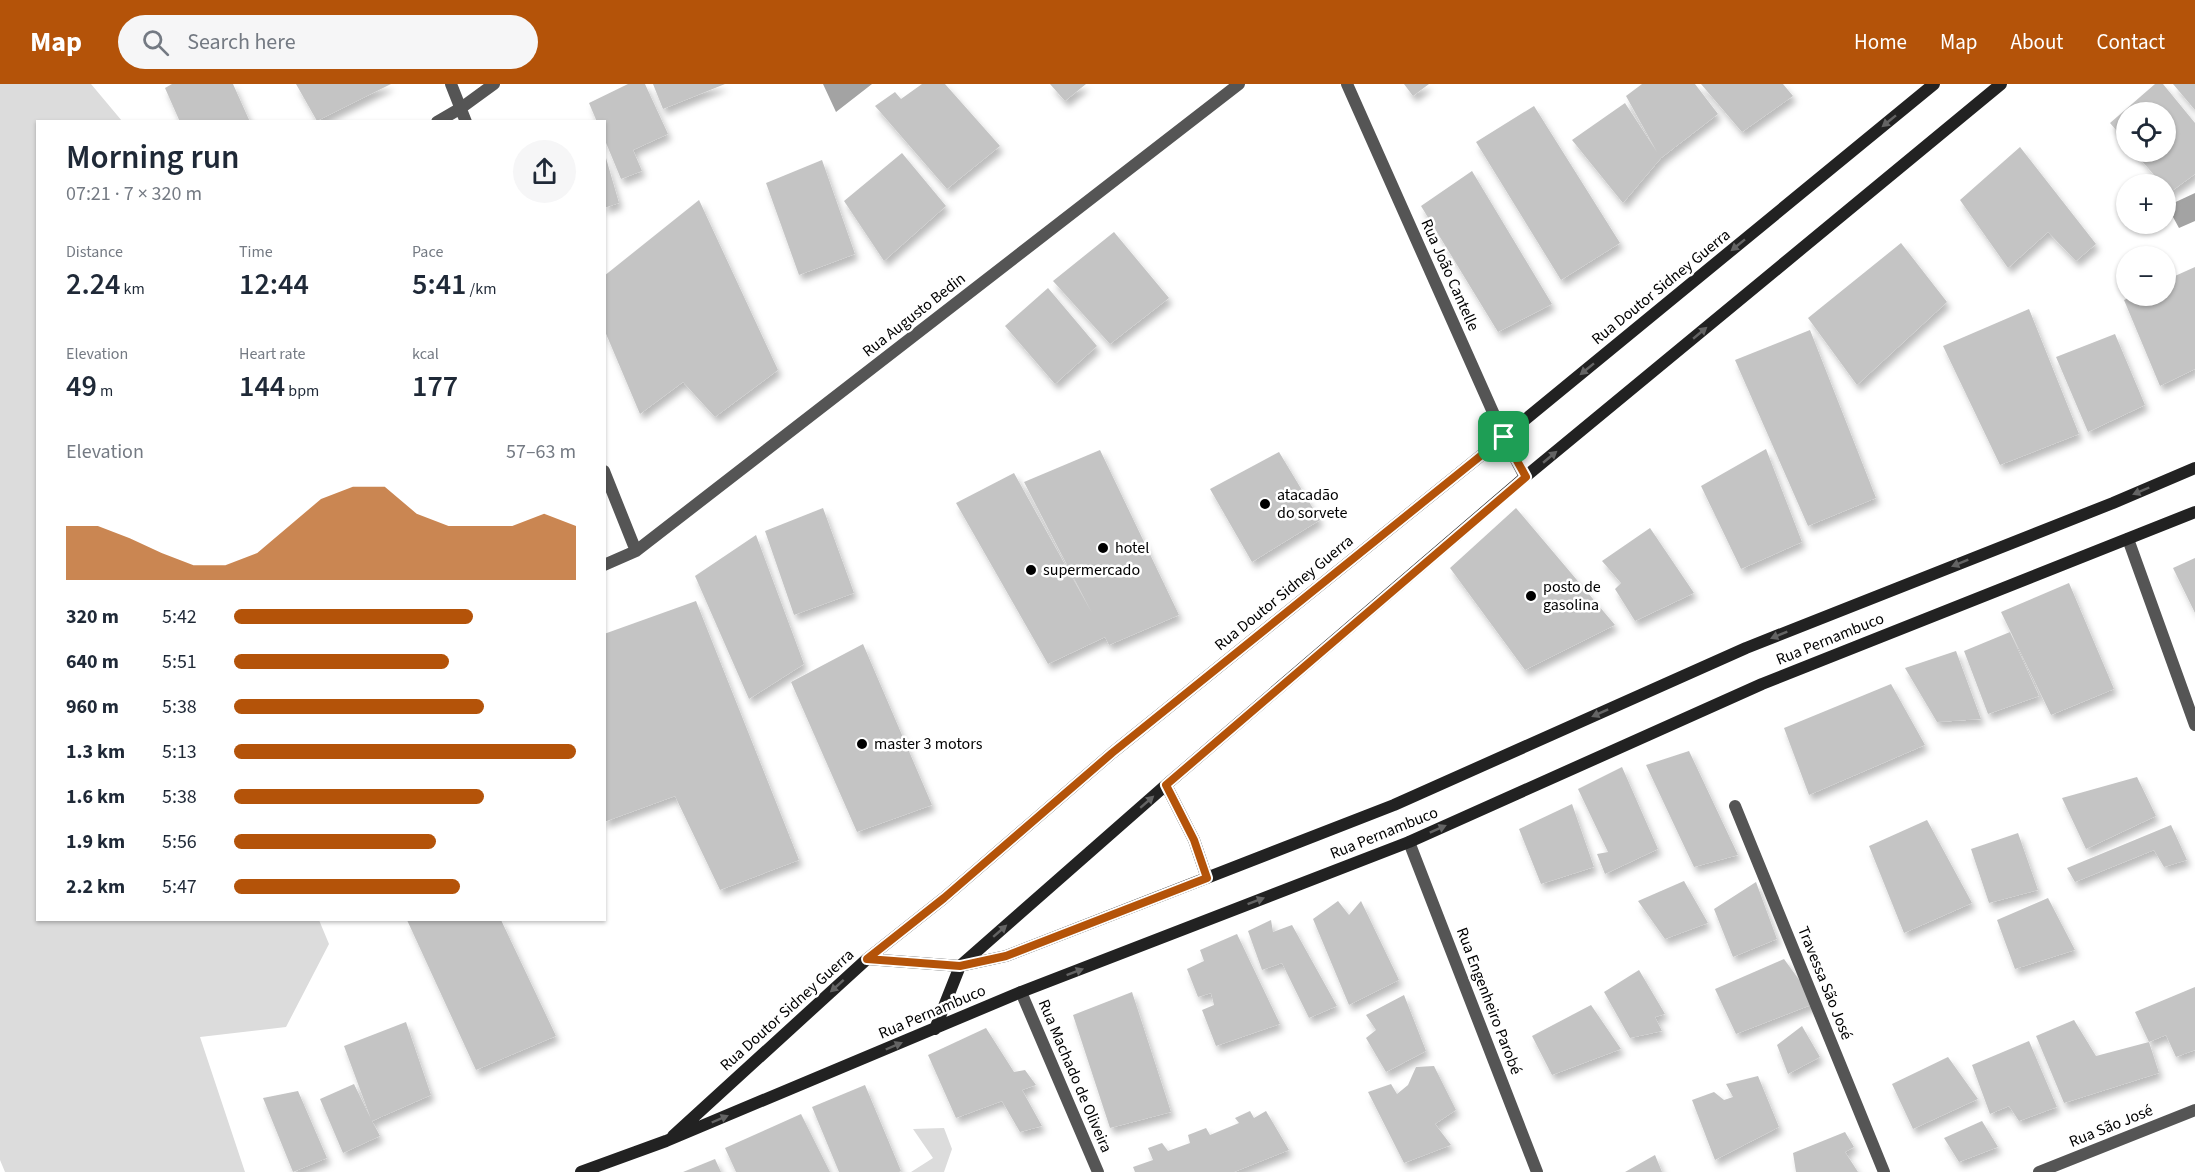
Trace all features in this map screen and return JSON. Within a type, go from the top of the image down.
[{"type":"main road","name":"Rua Doutor Sidney Guerra","points":[[666,1142],[867,959],[944,898],[1112,753],[1504,437],[1934,84]]},
{"type":"main road","points":[[934,1029],[960,966],[1166,785],[1526,477],[2001,84]]},
{"type":"main road","name":"Rua Pernambuco","points":[[867,959],[960,966],[1006,956],[1394,805],[1746,648],[2113,503],[2195,468]]},
{"type":"main road","name":"Rua Pernambuco","points":[[581,1172],[600,1168],[666,1142],[1021,992],[1409,842],[1762,684],[2195,512]]},
{"type":"main road","points":[[1166,785],[1194,840],[1207,878]]},
{"type":"street","points":[[451,84],[465,120]]},
{"type":"street","points":[[440,120],[494,84]]},
{"type":"street","name":"Rua Augusto Bedin","points":[[606,564],[636,551],[1239,84]]},
{"type":"street","name":"Rua João Cantelle","points":[[1347,84],[1504,437],[1526,477]]},
{"type":"street","points":[[606,476],[636,551]]},
{"type":"street","points":[[2128,539],[2195,725]]},
{"type":"street","name":"Travessa São José","points":[[1735,806],[1884,1172]]},
{"type":"street","name":"Rua Engenheiro Parobé","points":[[1409,842],[1537,1172]]},
{"type":"street","name":"Rua Machado de Oliveira","points":[[1021,992],[1098,1172]]},
{"type":"street","name":"Rua São José","points":[[2039,1172],[2195,1110]]},
{"type":"shaded area","points":[[0,84],[91,84],[121,120],[36,120],[36,921],[319,921],[329,944],[286,1027],[200,1037],[245,1172],[5,1172],[0,1160]]},
{"type":"shaded area","points":[[823,84],[872,84],[836,112]]},
{"type":"shaded area","points":[[2195,193],[2195,221],[2179,228],[2176,222],[2176,202]]},
{"type":"shaded area","points":[[944,1128],[952,1149],[944,1172],[911,1172],[933,1158],[913,1129]]},
{"type":"building","points":[[172,84],[233,84],[249,120],[179,120],[165,88]]},
{"type":"building","points":[[296,84],[391,84],[319,120],[316,120]]},
{"type":"building","points":[[628,84],[645,84],[668,134],[633,150],[642,171],[621,179],[606,143],[606,120],[596,120],[589,103]]},
{"type":"building","points":[[653,84],[725,84],[663,109]]},
{"type":"building","points":[[922,84],[945,84],[1000,146],[947,189],[875,106],[895,92],[901,99]]},
{"type":"building","points":[[1050,84],[1086,84],[1065,101]]},
{"type":"building","points":[[1404,84],[1429,84],[1413,96]]},
{"type":"building","points":[[1642,84],[1695,84],[1718,114],[1661,158],[1623,203],[1572,140],[1625,103],[1657,152],[1626,96]]},
{"type":"building","points":[[1701,84],[1783,84],[1793,96],[1742,132]]},
{"type":"building","points":[[2155,84],[2163,84],[2195,123],[2195,174],[2176,188],[2176,174],[2153,174],[2143,162],[2176,162],[2176,102],[2134,102]]},
{"type":"building","points":[[2173,84],[2195,84],[2195,110]]},
{"type":"building","points":[[1534,106],[1620,243],[1561,280],[1476,142]]},
{"type":"building","points":[[2116,118],[2116,130],[2110,123]]},
{"type":"building","points":[[2020,147],[2096,244],[2076,261],[2048,232],[2008,268],[1960,200]]},
{"type":"building","points":[[902,153],[946,206],[884,261],[844,201]]},
{"type":"building","points":[[606,158],[619,203],[606,207]]},
{"type":"building","points":[[822,160],[855,254],[799,275],[766,183]]},
{"type":"building","points":[[1472,171],[1552,304],[1498,332],[1421,206]]},
{"type":"building","points":[[699,200],[778,370],[715,417],[683,382],[640,414],[606,334],[606,274]]},
{"type":"building","points":[[1114,232],[1169,298],[1110,344],[1053,281]]},
{"type":"building","points":[[1901,243],[1947,302],[1857,385],[1808,318]]},
{"type":"building","points":[[2195,267],[2195,369],[2160,386],[2127,306],[2176,306],[2176,276]]},
{"type":"building","points":[[1048,288],[1097,346],[1055,384],[1005,326]]},
{"type":"building","points":[[2029,309],[2079,434],[2000,465],[1943,346]]},
{"type":"building","points":[[1810,330],[1876,498],[1808,526],[1735,360]]},
{"type":"building","points":[[2115,334],[2145,405],[2088,432],[2056,357]]},
{"type":"building","points":[[1766,449],[1802,542],[1741,569],[1701,486]]},
{"type":"building","points":[[1100,450],[1179,615],[1109,645],[1105,637],[1048,664],[956,503],[1014,473],[1092,613],[1024,482]]},
{"type":"building","name":"atacadão do sorvete","points":[[1279,452],[1320,520],[1252,562],[1210,489]]},
{"type":"building","points":[[823,508],[854,593],[794,615],[765,531]]},
{"type":"building","name":"posto de gasolina","points":[[1516,508],[1615,625],[1525,670],[1450,568]]},
{"type":"building","points":[[1650,528],[1694,593],[1635,621],[1615,589],[1621,583],[1602,561]]},
{"type":"building","points":[[756,535],[804,664],[749,699],[695,576]]},
{"type":"building","points":[[2195,558],[2195,613],[2173,568]]},
{"type":"building","points":[[2069,583],[2114,689],[2051,715],[2001,612]]},
{"type":"building","points":[[696,601],[799,860],[720,890],[675,796],[606,821],[606,633]]},
{"type":"building","points":[[2010,632],[2039,696],[1988,714],[1964,651]]},
{"type":"building","name":"master 3 motors","points":[[863,644],[932,805],[857,832],[791,682]]},
{"type":"building","points":[[1956,651],[1981,719],[1937,722],[1905,668]]},
{"type":"building","points":[[1891,684],[1925,745],[1809,795],[1784,728]]},
{"type":"building","points":[[1689,751],[1738,855],[1694,867],[1646,765]]},
{"type":"building","points":[[1622,767],[1658,849],[1605,874],[1597,854],[1608,852],[1578,789]]},
{"type":"building","points":[[2137,777],[2156,816],[2086,849],[2062,798]]},
{"type":"building","points":[[1572,804],[1594,867],[1541,884],[1519,829]]},
{"type":"building","points":[[1927,820],[1972,903],[1904,933],[1869,846]]},
{"type":"building","points":[[2171,825],[2187,860],[2164,867],[2154,850],[2075,882],[2067,868]]},
{"type":"building","points":[[2018,833],[2038,890],[1989,903],[1971,849]]},
{"type":"building","points":[[1684,881],[1708,923],[1665,939],[1638,901]]},
{"type":"building","points":[[1756,882],[1777,939],[1733,957],[1714,909]]},
{"type":"building","points":[[2048,898],[2075,950],[2015,969],[1997,920]]},
{"type":"building","points":[[1338,901],[1349,915],[1361,901],[1399,980],[1349,1005],[1313,919]]},
{"type":"building","points":[[1271,920],[1273,932],[1292,925],[1337,1006],[1309,1018],[1282,963],[1262,970],[1248,931]]},
{"type":"building","points":[[407,921],[501,921],[556,1036],[476,1070]]},
{"type":"building","points":[[1237,934],[1280,1024],[1216,1046],[1202,1010],[1214,1005],[1211,993],[1198,997],[1187,969],[1204,961],[1200,950]]},
{"type":"building","points":[[1784,959],[1816,1003],[1736,1034],[1715,989]]},
{"type":"building","points":[[1639,970],[1665,1014],[1655,1017],[1662,1031],[1630,1038],[1604,992]]},
{"type":"building","points":[[2195,987],[2195,1050],[2176,1057],[2166,1035],[2149,1042],[2135,1012]]},
{"type":"building","points":[[1132,992],[1171,1112],[1110,1128],[1073,1015]]},
{"type":"building","points":[[1404,995],[1426,1051],[1386,1072],[1366,1038],[1376,1030],[1366,1015]]},
{"type":"building","points":[[1591,1005],[1621,1049],[1552,1075],[1532,1036]]},
{"type":"building","points":[[2074,1020],[2096,1056],[2149,1042],[2159,1073],[2064,1103],[2036,1036]]},
{"type":"building","points":[[406,1022],[431,1095],[372,1121],[380,1136],[343,1153],[320,1099],[354,1084],[371,1119],[344,1046]]},
{"type":"building","points":[[1802,1026],[1820,1057],[1788,1074],[1777,1045]]},
{"type":"building","points":[[986,1028],[1014,1072],[1025,1070],[1036,1085],[1022,1090],[1042,1126],[1020,1132],[1002,1101],[956,1118],[928,1055]]},
{"type":"building","points":[[2029,1041],[2057,1107],[2019,1121],[2009,1106],[1990,1114],[1972,1065]]},
{"type":"building","points":[[1948,1057],[1978,1099],[1913,1129],[1892,1084]]},
{"type":"building","points":[[1434,1066],[1456,1110],[1435,1124],[1451,1145],[1404,1163],[1368,1092],[1391,1084],[1397,1094],[1408,1085],[1416,1067]]},
{"type":"building","points":[[1758,1076],[1779,1127],[1715,1160],[1692,1100],[1714,1092],[1724,1100],[1733,1097],[1726,1084]]},
{"type":"building","points":[[865,1085],[901,1171],[899,1172],[839,1172],[812,1107]]},
{"type":"building","points":[[298,1091],[327,1158],[293,1172],[263,1098]]},
{"type":"building","points":[[1250,1111],[1254,1118],[1266,1111],[1289,1150],[1234,1172],[1135,1172],[1133,1167],[1153,1160],[1148,1148],[1162,1143],[1168,1151],[1190,1143],[1188,1135],[1206,1128],[1210,1135],[1239,1123],[1235,1118]]},
{"type":"building","points":[[801,1114],[830,1172],[736,1172],[725,1148]]},
{"type":"building","points":[[1982,1121],[1998,1147],[1959,1162],[1944,1138]]},
{"type":"building","points":[[1845,1132],[1854,1147],[1845,1152],[1858,1172],[1796,1172],[1793,1153]]},
{"type":"building","points":[[1655,1155],[1662,1172],[1625,1172]]},
{"type":"building","points":[[715,1159],[721,1172],[683,1172]]},
{"type":"place","name":"atacadão do sorvete","points":[[1265,504]]},
{"type":"place","name":"hotel","points":[[1103,548]]},
{"type":"place","name":"supermercado","points":[[1031,570]]},
{"type":"place","name":"posto de gasolina","points":[[1531,596]]},
{"type":"place","name":"master 3 motors","points":[[862,744]]},
{"type":"route","points":[[1504,437],[1526,477],[1166,785],[1194,840],[1207,878],[1006,956],[960,966],[867,959],[944,898],[1112,753],[1504,437]]}]
